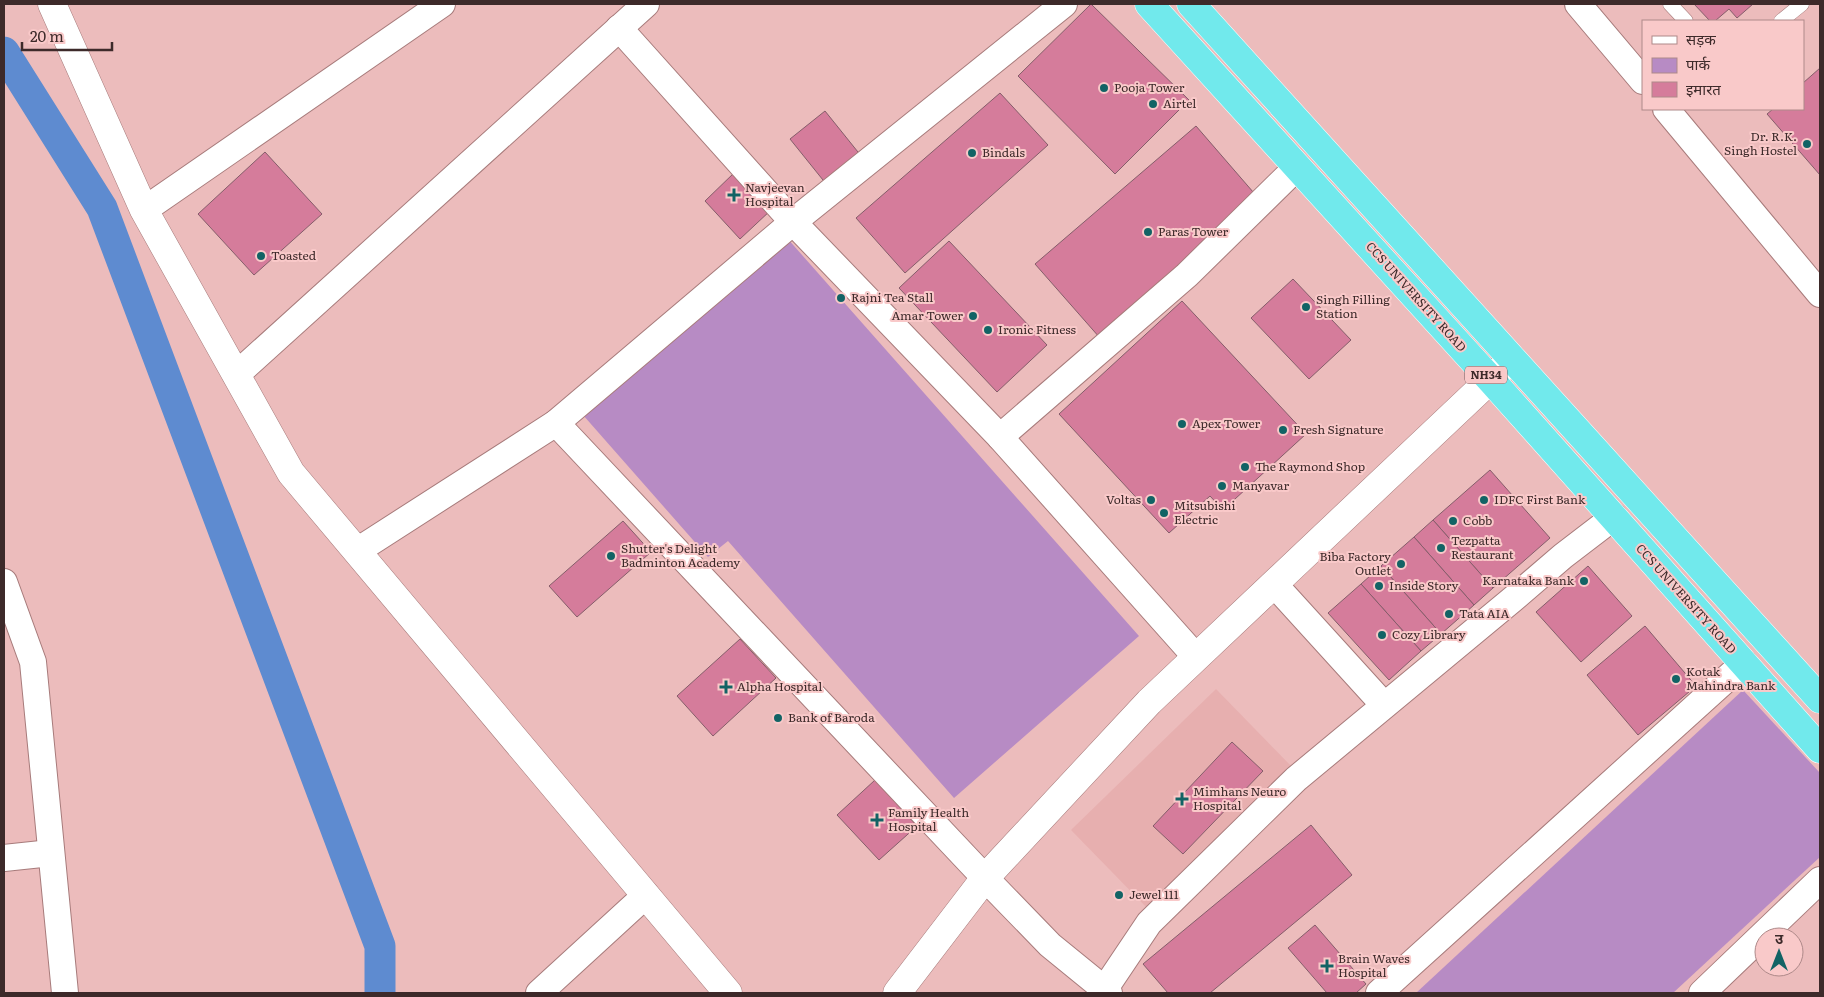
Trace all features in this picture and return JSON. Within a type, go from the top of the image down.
[{"type":"highway","name":"CCS UNIVERSITY ROAD","points":[[1149,4],[1491,380],[1820,749]]},
{"type":"highway","name":"NH34","points":[[1191,4],[1820,699]]},
{"type":"street","points":[[52,4],[144,210],[291,473],[728,993]]},
{"type":"street","points":[[144,210],[442,4]]},
{"type":"street","points":[[236,375],[646,4]]},
{"type":"street","points":[[357,551],[556,423],[793,222],[1064,4]]},
{"type":"street","points":[[1578,4],[1642,80]]},
{"type":"street","points":[[619,28],[793,222],[1000,437],[1196,657]]},
{"type":"street","points":[[1671,111],[1820,294]]},
{"type":"street","points":[[1000,437],[1187,275],[1297,167]]},
{"type":"street","points":[[897,993],[985,878],[1149,702],[1512,359]]},
{"type":"street","points":[[556,423],[985,878],[1050,944],[1106,992],[1149,923],[1296,779],[1563,556],[1614,517]]},
{"type":"street","points":[[4,582],[33,662],[65,993]]},
{"type":"street","points":[[1274,584],[1384,705]]},
{"type":"street","points":[[1378,993],[1744,663]]},
{"type":"street","points":[[4,858],[51,853]]},
{"type":"street","points":[[1702,993],[1820,880]]},
{"type":"street","points":[[539,993],[646,895]]},
{"type":"lane","points":[[1670,4],[1685,20]]},
{"type":"lane","points":[[1782,20],[1802,4]]},
{"type":"shaded area","name":"Mimhans Neuro Hospital","points":[[1216,689],[1294,769],[1149,910],[1071,830]]},
{"type":"green space","points":[[787,238],[1139,636],[954,798],[728,541],[708,557],[583,415]]},
{"type":"green space","points":[[1743,690],[1820,773],[1820,857],[1673,993],[1416,993]]},
{"type":"building","name":"Pooja Tower","points":[[1091,4],[1189,100],[1115,174],[1018,76]]},
{"type":"building","points":[[1694,4],[1753,4],[1737,18],[1729,9],[1716,20],[1709,20]]},
{"type":"building","name":"Dr. R.K. Singh Hostel","points":[[1820,68],[1820,175],[1767,114],[1772,110],[1804,110],[1804,82]]},
{"type":"building","points":[[1000,93],[1048,145],[905,273],[856,218]]},
{"type":"building","points":[[825,111],[862,157],[827,185],[790,139]]},
{"type":"building","name":"Paras Tower","points":[[1196,126],[1260,200],[1100,338],[1035,264]]},
{"type":"building","points":[[265,152],[322,214],[254,275],[198,214]]},
{"type":"building","points":[[735,172],[771,210],[740,239],[705,201]]},
{"type":"building","name":"Amar Tower","points":[[949,241],[1047,345],[997,392],[899,288]]},
{"type":"building","points":[[1293,279],[1351,340],[1309,379],[1251,318]]},
{"type":"building","name":"Apex Tower","points":[[1182,301],[1306,434],[1223,510],[1210,496],[1169,533],[1059,414]]},
{"type":"building","points":[[1490,470],[1550,538],[1493,588],[1433,520]]},
{"type":"building","points":[[1433,520],[1493,588],[1474,605],[1414,537]]},
{"type":"building","points":[[623,521],[651,552],[577,617],[549,586]]},
{"type":"building","points":[[1414,537],[1474,605],[1441,634],[1381,566]]},
{"type":"building","points":[[1381,566],[1441,634],[1421,651],[1361,584]]},
{"type":"building","points":[[1588,566],[1632,616],[1581,662],[1536,612]]},
{"type":"building","points":[[1361,584],[1421,651],[1389,680],[1328,613]]},
{"type":"building","points":[[1645,626],[1696,686],[1638,735],[1587,675]]},
{"type":"building","name":"Alpha Hospital","points":[[740,639],[776,678],[713,736],[677,696]]},
{"type":"building","points":[[1232,742],[1263,771],[1183,854],[1153,826]]},
{"type":"building","name":"Family Health Hospital","points":[[875,780],[917,826],[879,860],[837,815]]},
{"type":"building","points":[[1311,825],[1352,875],[1210,993],[1168,993],[1143,964]]},
{"type":"building","name":"Brain Waves Hospital","points":[[1315,925],[1366,984],[1356,993],[1327,993],[1288,948]]},
{"type":"waterway","points":[[4,52],[102,208],[380,946],[380,993]]},
{"type":"place","name":"Pooja Tower","points":[[1104,88]]},
{"type":"place","name":"Airtel","points":[[1153,104]]},
{"type":"place","name":"Dr. R.K. Singh Hostel","points":[[1807,144]]},
{"type":"place","name":"Bindals","points":[[972,153]]},
{"type":"place","name":"Navjeevan Hospital","points":[[734,195]]},
{"type":"place","name":"Paras Tower","points":[[1148,232]]},
{"type":"place","name":"Toasted","points":[[261,256]]},
{"type":"place","name":"Rajni Tea Stall","points":[[841,298]]},
{"type":"place","name":"Singh Filling Station","points":[[1306,307]]},
{"type":"place","name":"Amar Tower","points":[[973,316]]},
{"type":"place","name":"Ironic Fitness","points":[[988,330]]},
{"type":"place","name":"Apex Tower","points":[[1182,424]]},
{"type":"place","name":"Fresh Signature","points":[[1283,430]]},
{"type":"place","name":"The Raymond Shop","points":[[1245,467]]},
{"type":"place","name":"Manyavar","points":[[1222,486]]},
{"type":"place","name":"Voltas","points":[[1151,500]]},
{"type":"place","name":"IDFC First Bank","points":[[1484,500]]},
{"type":"place","name":"Mitsubishi Electric","points":[[1164,513]]},
{"type":"place","name":"Cobb","points":[[1453,521]]},
{"type":"place","name":"Tezpatta Restaurant","points":[[1441,548]]},
{"type":"place","name":"Shutter's Delight Badminton Academy","points":[[611,556]]},
{"type":"place","name":"Biba Factory Outlet","points":[[1401,564]]},
{"type":"place","name":"Karnataka Bank","points":[[1584,581]]},
{"type":"place","name":"Inside Story","points":[[1379,586]]},
{"type":"place","name":"Tata AIA","points":[[1449,614]]},
{"type":"place","name":"Cozy Library","points":[[1382,635]]},
{"type":"place","name":"Kotak Mahindra Bank","points":[[1676,679]]},
{"type":"place","name":"Alpha Hospital","points":[[726,687]]},
{"type":"place","name":"Bank of Baroda","points":[[778,718]]},
{"type":"place","name":"Mimhans Neuro Hospital","points":[[1182,799]]},
{"type":"place","name":"Family Health Hospital","points":[[877,820]]},
{"type":"place","name":"Jewel 111","points":[[1119,895]]},
{"type":"place","name":"Brain Waves Hospital","points":[[1327,966]]}]
